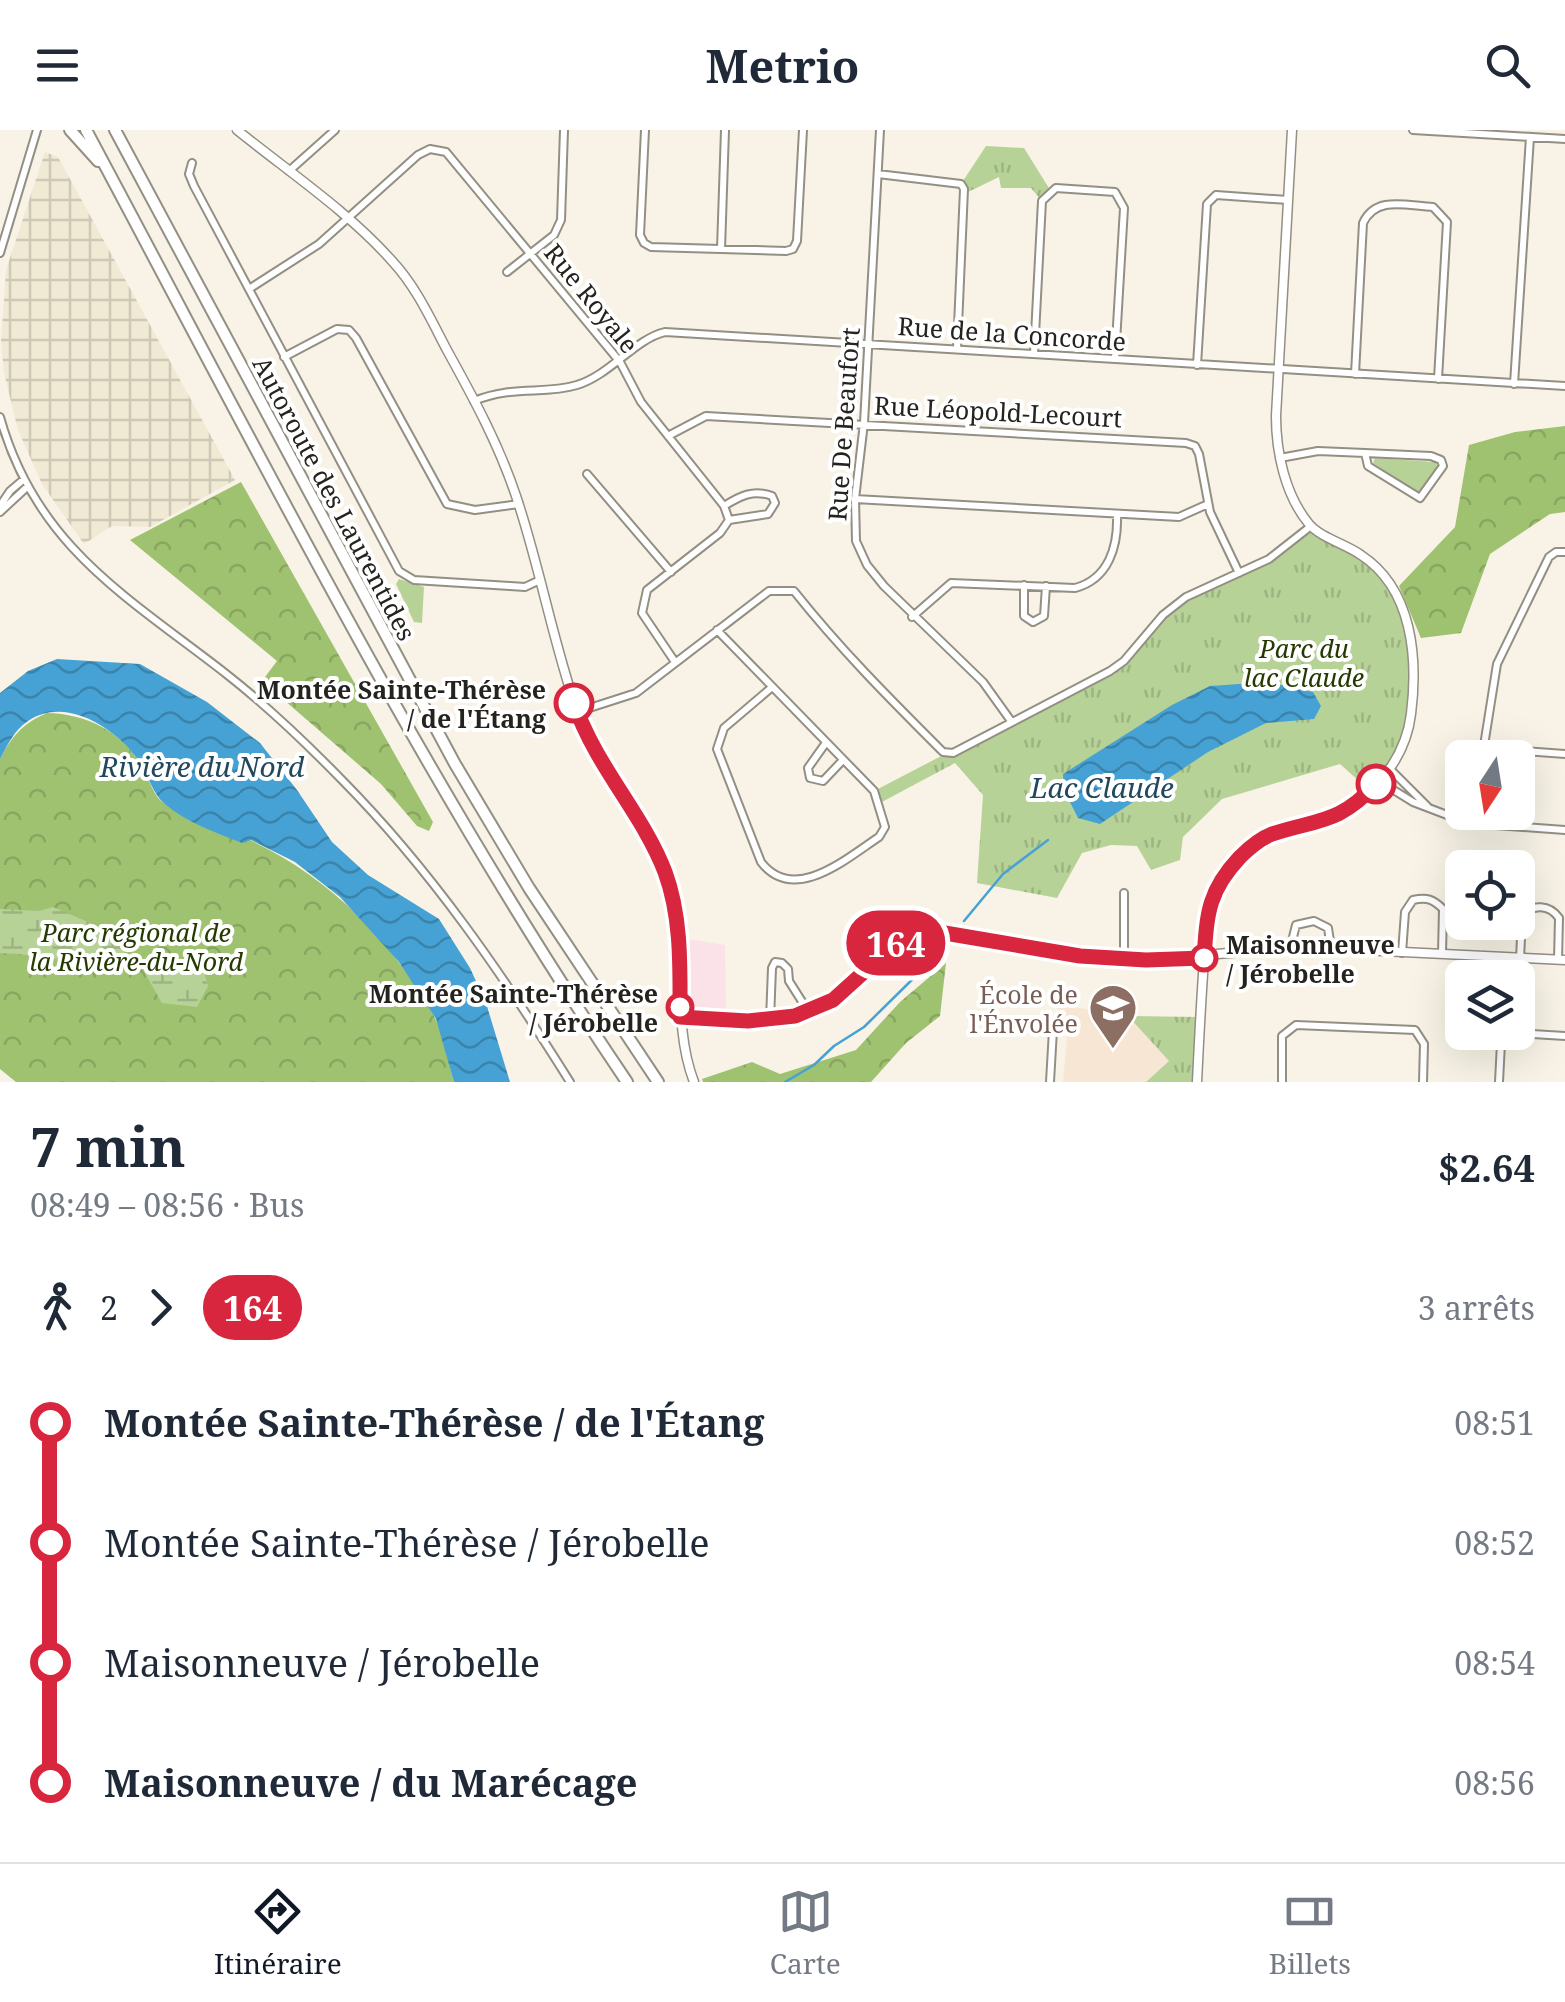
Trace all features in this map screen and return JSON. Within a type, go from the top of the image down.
[{"type":"highway","points":[[70,130],[112,178]]},
{"type":"highway","name":"Autoroute des Laurentides","points":[[86,130],[432,773],[535,944],[627,1082]]},
{"type":"highway","name":"Autoroute des Laurentides","points":[[115,130],[447,750],[522,876],[658,1082]]},
{"type":"street","points":[[0,253],[38,130]]},
{"type":"street","points":[[237,130],[348,220],[407,279],[492,434],[518,504],[578,712],[592,746],[655,850],[669,884],[678,933],[684,1056],[694,1082]]},
{"type":"street","points":[[288,172],[334,130]]},
{"type":"street","points":[[507,272],[554,235],[561,220],[564,130]]},
{"type":"street","points":[[645,130],[640,236],[644,243],[650,247],[721,249],[793,248],[798,241],[803,130]]},
{"type":"street","points":[[721,249],[725,130]]},
{"type":"street","name":"Rue De Beaufort","points":[[880,130],[864,423],[854,499],[856,540],[862,556],[912,617],[975,674],[1011,720]]},
{"type":"street","points":[[1197,1082],[1208,912],[1220,881],[1246,851],[1272,834],[1338,816],[1359,802],[1380,780],[1406,740],[1412,710],[1414,658],[1408,625],[1392,588],[1376,567],[1356,551],[1311,526],[1296,502],[1280,458],[1276,429],[1278,369],[1292,130]]},
{"type":"street","points":[[1413,130],[1565,139]]},
{"type":"street","points":[[1514,384],[1530,137]]},
{"type":"street","name":"Rue Royale","points":[[249,289],[296,262],[418,155],[430,150],[446,152],[620,362],[642,402],[724,506],[729,520]]},
{"type":"street","points":[[192,163],[191,181],[404,575],[414,580],[524,586],[540,580]]},
{"type":"street","points":[[878,174],[960,184],[964,189],[957,349]]},
{"type":"street","points":[[1034,354],[1042,202],[1056,188],[1115,192],[1124,208],[1116,359]]},
{"type":"street","points":[[1197,364],[1207,204],[1216,195],[1288,200]]},
{"type":"street","points":[[1355,374],[1363,222],[1369,209],[1380,204],[1434,208],[1447,222],[1438,379]]},
{"type":"street","points":[[284,358],[335,330],[349,330],[446,504],[476,510],[518,504]]},
{"type":"street","name":"Rue de la Concorde","points":[[474,400],[516,389],[575,386],[620,362],[654,334],[666,332],[1565,386]]},
{"type":"street","points":[[0,416],[26,483],[68,546],[260,701],[332,769],[389,830],[463,922],[570,1082]]},
{"type":"street","name":"Rue Léopold-Lecourt","points":[[668,436],[706,416],[1186,443],[1199,454],[1208,504],[1239,573]]},
{"type":"street","points":[[1280,458],[1318,451],[1365,453],[1434,456],[1441,460],[1443,468],[1420,498],[1368,466],[1365,453]]},
{"type":"street","points":[[587,474],[671,572]]},
{"type":"street","points":[[0,509],[26,483]]},
{"type":"street","points":[[676,662],[642,613],[647,590],[720,533],[729,520],[768,514],[775,502],[763,493],[743,494],[724,506]]},
{"type":"street","points":[[854,499],[1179,517],[1208,504]]},
{"type":"street","points":[[912,617],[951,583],[1075,588],[1087,584],[1111,559],[1118,544],[1117,515]]},
{"type":"street","points":[[578,712],[636,693],[768,591],[794,591],[837,645],[943,752],[953,753],[1110,671],[1186,597],[1278,553],[1311,526]]},
{"type":"street","points":[[1486,740],[1498,664],[1550,557],[1565,552]]},
{"type":"street","points":[[1024,586],[1024,616],[1033,622],[1044,616],[1046,586]]},
{"type":"street","points":[[717,630],[874,791],[886,827],[880,837],[813,879],[787,879],[770,874],[761,862],[717,748],[724,728],[771,688]]},
{"type":"street","points":[[825,744],[808,768],[810,778],[824,782],[842,761]]},
{"type":"street","points":[[1535,752],[1565,754]]},
{"type":"street","points":[[1389,768],[1429,808]]},
{"type":"street","points":[[1380,780],[1413,802],[1445,812]]},
{"type":"street","points":[[1535,826],[1565,830]]},
{"type":"street","points":[[1124,893],[1124,959]]},
{"type":"street","points":[[1402,952],[1405,912],[1413,900],[1424,898],[1443,908],[1442,954]]},
{"type":"street","points":[[680,1017],[770,1020],[808,1011],[846,990],[894,945],[927,930],[1080,956],[1124,959],[1204,958],[1331,948],[1402,952],[1520,958],[1562,960],[1558,918],[1552,910],[1540,907],[1522,916],[1520,958]]},
{"type":"street","points":[[1290,949],[1296,925],[1312,920],[1328,928],[1331,948]]},
{"type":"street","points":[[770,1020],[775,962],[788,969],[789,982],[808,1011]]},
{"type":"street","points":[[1282,1082],[1282,1036],[1296,1025],[1415,1030],[1424,1044],[1423,1082]]},
{"type":"street","points":[[1050,1082],[1054,1030]]},
{"type":"street","points":[[1499,1082],[1502,1043],[1514,1033],[1565,1036]]},
{"type":"shaded area","points":[[45,152],[58,157],[235,480],[150,527],[112,526],[84,544],[42,484],[18,430],[4,373],[1,342],[6,270]]},
{"type":"shaded area","points":[[688,939],[725,945],[726,1009],[688,1003]]},
{"type":"shaded area","name":"École de l'Énvolée","points":[[1056,1004],[1128,1016],[1169,1061],[1146,1082],[1063,1082],[1067,1039]]},
{"type":"green space","points":[[986,146],[1024,148],[1052,193],[1042,201],[1031,188],[1001,188],[999,177],[964,194],[961,184]]},
{"type":"green space","points":[[1565,426],[1565,512],[1550,514],[1490,554],[1461,633],[1421,638],[1399,586],[1455,527],[1469,445],[1515,432]]},
{"type":"green space","points":[[1375,458],[1435,462],[1438,466],[1417,492],[1373,463]]},
{"type":"green space","points":[[241,482],[433,822],[429,831],[417,826],[381,784],[262,681],[277,661],[130,540]]},
{"type":"green space","name":"Parc du lac Claude","points":[[1311,526],[1356,551],[1392,588],[1413,647],[1406,740],[1370,791],[1340,764],[1222,799],[1183,837],[1180,860],[1151,870],[1137,846],[1111,845],[1082,853],[1057,898],[977,883],[983,795],[955,763],[880,803],[874,791],[1124,661],[1163,615],[1186,597],[1269,558]]},
{"type":"green space","points":[[399,579],[424,587],[422,623],[414,622],[396,584]]},
{"type":"green space","name":"Parc régional de la Rivière-du-Nord","points":[[47,713],[89,721],[113,734],[134,754],[160,800],[279,855],[356,913],[418,988],[434,1016],[454,1082],[16,1082],[0,1069],[0,759],[19,731]]},
{"type":"green space","points":[[53,907],[109,931],[125,950],[121,960],[114,966],[95,968],[0,953],[0,909],[39,911]]},
{"type":"green space","points":[[157,949],[204,971],[208,986],[197,1007],[162,1003],[143,970],[148,955]]},
{"type":"green space","points":[[946,963],[940,1016],[906,1043],[871,1082],[703,1082],[702,1079],[752,1062],[780,1074],[856,1050],[900,1002]]},
{"type":"green space","points":[[1128,1016],[1200,1017],[1197,1082],[1146,1082],[1169,1061]]},
{"type":"water","name":"Rivière du Nord","points":[[57,659],[140,664],[207,702],[260,743],[332,842],[368,875],[439,919],[470,968],[486,1003],[510,1082],[454,1082],[436,1019],[399,962],[340,897],[295,862],[251,840],[242,843],[212,831],[174,811],[157,796],[132,752],[106,729],[75,714],[43,714],[19,728],[0,759],[0,693],[28,671]]},
{"type":"water","name":"Lac Claude","points":[[1268,682],[1313,692],[1321,706],[1314,719],[1266,723],[1208,752],[1100,824],[1078,818],[1064,790],[1063,774],[1172,705],[1210,686]]},
{"type":"waterway","points":[[964,921],[1003,874],[1048,840]]},
{"type":"waterway","points":[[785,1082],[864,1027],[925,967],[948,950]]},
{"type":"bus line","name":"164","points":[[574,703],[592,746],[655,850],[669,884],[676,908],[680,1017],[748,1021],[795,1016],[833,1000],[894,945],[927,930],[1080,956],[1204,958],[1212,896],[1237,860],[1272,834],[1338,816],[1376,784]]},
{"type":"place","name":"Montée Sainte-Thérèse / de l'Étang","points":[[574,703]]},
{"type":"place","name":"Maisonneuve / Jérobelle","points":[[1204,958]]},
{"type":"place","name":"Montée Sainte-Thérèse / Jérobelle","points":[[680,1007]]},
{"type":"place","name":"École de l'Énvolée","points":[[1113,1050]]}]
